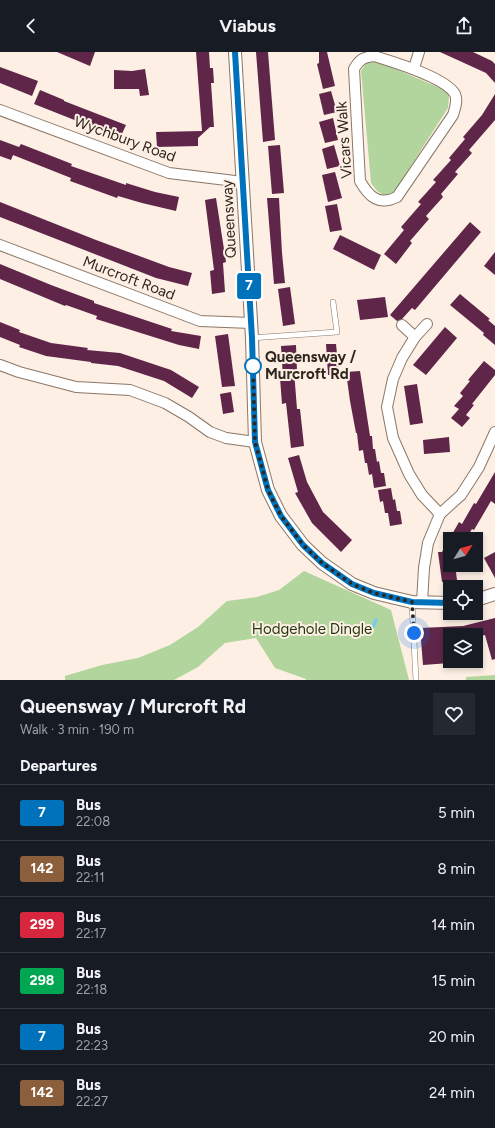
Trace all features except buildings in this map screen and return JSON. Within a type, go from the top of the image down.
[{"type":"street","name":"Queensway","points":[[235,52],[252,338],[255,442],[268,490],[281,516],[303,545],[322,563],[352,584],[374,593],[417,602],[443,603]]},
{"type":"street","points":[[414,68],[419,52]]},
{"type":"street","name":"Vicars Walk","points":[[374,56],[414,68],[444,84],[455,94],[457,104],[453,115],[397,197],[388,201],[376,200],[366,192],[360,181],[354,69],[358,62],[364,57],[374,56]]},
{"type":"street","name":"Wychbury Road","points":[[0,110],[169,173],[243,182]]},
{"type":"street","name":"Murcroft Road","points":[[0,245],[200,321],[251,323]]},
{"type":"street","points":[[427,324],[405,351],[393,379],[387,407],[393,438],[409,474],[422,496],[440,514]]},
{"type":"street","points":[[402,325],[415,337]]},
{"type":"street","points":[[0,365],[19,372],[76,387],[130,390],[165,403],[189,417],[210,432],[226,438],[255,442]]},
{"type":"street","points":[[417,602],[428,544],[440,514],[461,495],[479,467],[495,432]]},
{"type":"street","points":[[483,598],[495,594]]},
{"type":"lane","points":[[252,338],[337,332],[334,302]]},
{"type":"lane","points":[[416,680],[417,602]]},
{"type":"green space","points":[[371,61],[379,62],[445,90],[449,97],[448,108],[394,192],[386,196],[377,191],[371,183],[361,71],[366,63]]},
{"type":"green space","name":"Hodgehole Dingle","points":[[304,571],[391,610],[409,680],[306,680],[275,668],[256,638],[225,643],[198,667],[174,680],[65,680],[65,676],[102,665],[138,658],[170,645],[198,627],[227,601],[257,597],[279,590]]},
{"type":"green space","points":[[495,675],[495,680],[466,680],[466,677]]},
{"type":"waterway","points":[[373,627],[376,620]]},
{"type":"bus line","name":"7","points":[[235,52],[252,338],[255,442],[268,490],[281,516],[303,545],[322,563],[352,584],[374,593],[412,602],[443,603]]},
{"type":"place","name":"Queensway / Murcroft Rd","points":[[253,366]]},
{"type":"route","points":[[253,366],[255,442],[268,490],[281,516],[303,545],[322,563],[352,584],[374,593],[412,602],[414,633]]}]
